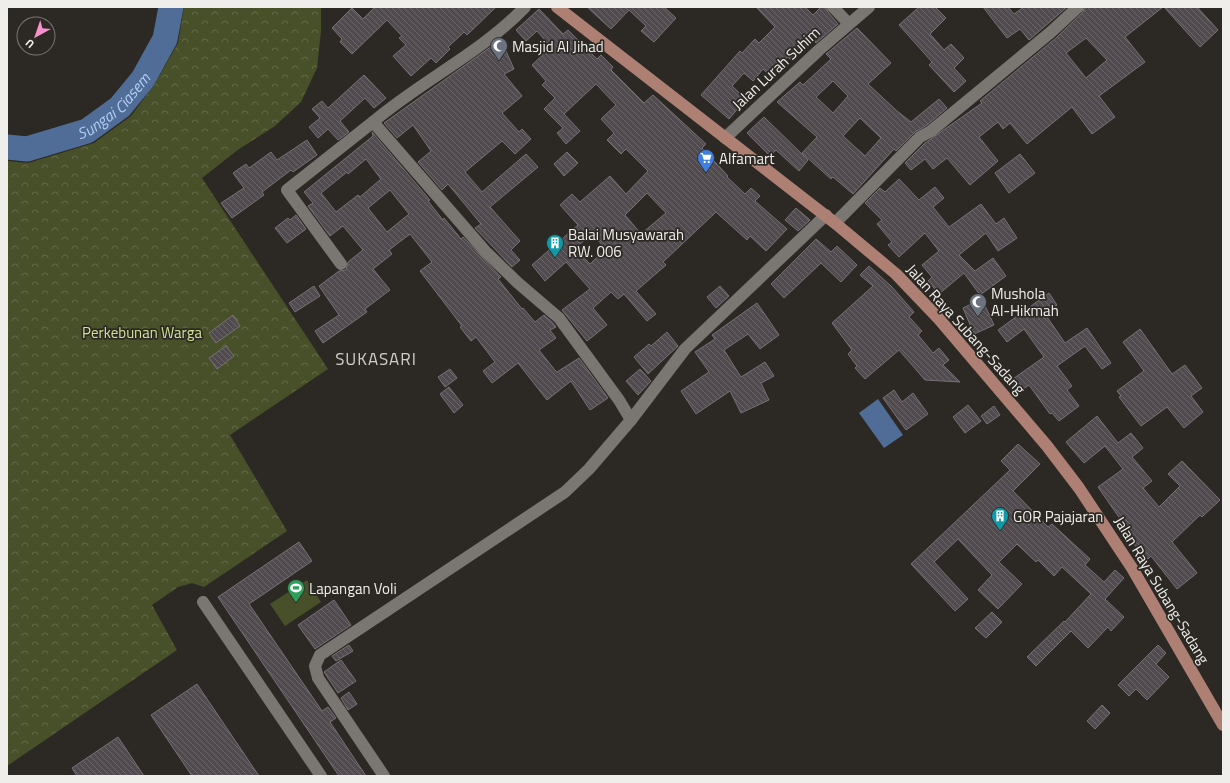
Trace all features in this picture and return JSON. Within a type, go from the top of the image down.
[{"type":"main road","name":"Jalan Raya Subang-Sadang","points":[[557,7],[830,219],[896,274],[939,319],[1047,446],[1087,500],[1132,568],[1223,726]]},
{"type":"street","points":[[341,264],[287,190],[412,91],[497,34],[525,7]]},
{"type":"street","points":[[833,7],[849,24]]},
{"type":"street","name":"Jalan Lurah Suhim","points":[[725,138],[868,7]]},
{"type":"street","points":[[384,776],[318,678],[316,666],[320,656],[565,492],[589,469],[631,420],[686,349],[914,142],[931,131],[1052,32],[1078,7]]},
{"type":"street","points":[[373,122],[485,251],[518,283],[559,318],[619,400],[631,420]]},
{"type":"street","points":[[203,602],[321,776]]},
{"type":"green space","name":"Perkebunan Warga","points":[[184,7],[321,7],[321,31],[317,68],[301,102],[275,126],[239,149],[202,178],[328,369],[230,435],[287,531],[204,587],[192,583],[178,587],[152,605],[177,650],[7,766],[7,161],[28,163],[94,143],[131,116],[154,85],[178,43]]},
{"type":"green space","name":"Lapangan Voli","points":[[307,580],[321,602],[285,626],[270,604]]},
{"type":"water","points":[[878,399],[903,435],[884,448],[859,413]]},
{"type":"building","points":[[375,7],[496,7],[467,35],[464,32],[448,47],[450,49],[436,63],[431,58],[411,76],[393,56],[406,45],[399,38],[402,36],[387,20],[352,54],[340,42],[342,39],[332,28],[352,8],[363,19]]},
{"type":"building","points":[[587,7],[664,7],[676,18],[654,42],[641,31],[646,26],[629,10],[611,29]]},
{"type":"building","points":[[756,7],[805,7],[813,15],[821,7],[826,7],[828,12],[838,24],[816,43],[813,40],[792,61],[788,57],[769,75],[763,69],[753,81],[744,73],[732,86],[746,99],[729,119],[701,95],[740,51],[742,53],[755,39],[759,43],[775,27]]},
{"type":"building","points":[[919,7],[935,7],[946,18],[930,34],[944,50],[951,44],[964,58],[954,68],[966,81],[954,92],[929,65],[932,62],[899,25]]},
{"type":"building","points":[[983,7],[1008,7],[1014,14],[1024,7],[1067,7],[1029,40],[1020,29],[1007,38]]},
{"type":"building","points":[[1085,7],[1163,7],[1125,37],[1145,62],[1099,96],[1115,117],[1092,134],[1072,107],[1027,144],[1010,123],[1003,129],[998,122],[979,137],[998,161],[970,185],[947,158],[933,169],[925,159],[911,170],[905,163],[925,143],[982,103],[980,101],[1056,38],[1083,12]],"holes":[[[1086,38],[1107,60],[1086,78],[1066,53]]]},
{"type":"building","points":[[1164,7],[1197,7],[1218,30],[1200,47]]},
{"type":"building","points":[[539,9],[563,34],[568,30],[597,59],[601,55],[613,67],[611,70],[644,103],[653,95],[706,144],[702,148],[728,176],[727,177],[745,194],[751,188],[760,196],[755,201],[787,229],[766,251],[750,236],[747,240],[716,212],[663,262],[666,265],[636,291],[656,314],[647,321],[624,294],[618,299],[611,292],[593,308],[607,325],[587,341],[562,310],[590,289],[566,262],[545,281],[532,265],[578,225],[560,205],[572,194],[580,202],[610,176],[626,194],[648,171],[626,149],[621,154],[607,140],[614,133],[601,119],[616,105],[596,84],[564,114],[580,131],[566,144],[557,133],[563,128],[544,109],[555,98],[542,85],[546,81],[532,65],[551,47],[537,31],[526,41],[516,30]],"holes":[[[647,193],[666,213],[641,234],[625,215]],[[592,234],[606,249],[590,264],[575,248]]]},
{"type":"building","points":[[857,28],[891,63],[868,84],[897,111],[911,122],[939,99],[947,108],[927,125],[915,132],[896,151],[894,149],[853,194],[833,177],[831,179],[802,153],[817,137],[777,102],[800,82],[803,85],[831,59],[826,54]],"holes":[[[833,81],[848,96],[833,113],[816,97]],[[860,118],[881,138],[865,156],[843,136]]]},
{"type":"building","points":[[502,42],[514,69],[504,74],[522,96],[502,113],[519,132],[522,129],[531,139],[515,154],[502,141],[465,172],[482,192],[526,154],[538,167],[490,207],[520,241],[511,250],[520,260],[512,267],[475,228],[481,224],[448,184],[442,190],[418,162],[431,151],[413,125],[397,138],[384,123],[492,46]]},
{"type":"building","points":[[364,75],[386,98],[374,108],[365,98],[340,121],[349,132],[338,140],[328,129],[318,138],[309,127],[320,118],[312,109],[322,101],[328,108]]},
{"type":"building","points":[[764,117],[808,160],[799,171],[776,150],[770,156],[747,133]]},
{"type":"building","points":[[372,132],[430,200],[428,201],[443,220],[444,218],[461,239],[463,237],[501,277],[498,279],[522,309],[523,308],[535,322],[544,315],[556,327],[550,330],[556,338],[539,350],[554,369],[557,372],[579,358],[608,398],[590,410],[571,381],[547,400],[518,363],[492,383],[483,371],[495,362],[476,337],[471,341],[460,327],[462,326],[420,271],[432,262],[410,234],[389,250],[392,254],[373,269],[390,290],[365,309],[367,312],[323,343],[315,331],[339,315],[319,286],[339,271],[346,270],[348,262],[363,250],[343,226],[330,236],[308,206],[313,203],[304,192],[373,136]],"holes":[[[366,159],[381,179],[360,197],[358,195],[336,212],[321,193]],[[390,190],[409,214],[387,232],[368,208]]]},
{"type":"building","points":[[307,140],[317,155],[293,172],[291,170],[262,192],[264,195],[232,218],[221,203],[244,188],[233,173],[246,164],[249,168],[271,152],[277,160]]},
{"type":"building","points":[[567,152],[578,163],[564,176],[554,164]]},
{"type":"building","points":[[1020,154],[1035,173],[1009,193],[995,173]]},
{"type":"building","points":[[899,179],[919,200],[935,187],[944,198],[933,207],[949,227],[981,204],[996,224],[1004,218],[1017,238],[998,251],[986,233],[959,255],[975,271],[993,258],[1006,276],[980,295],[964,273],[939,294],[928,281],[932,277],[922,265],[939,251],[925,233],[899,257],[888,245],[892,242],[877,224],[882,220],[865,203],[880,188],[885,192]]},
{"type":"building","points":[[796,208],[810,220],[798,231],[785,220]]},
{"type":"building","points":[[296,215],[306,229],[287,243],[275,228],[288,218],[290,220]]},
{"type":"building","points":[[816,239],[831,252],[837,246],[857,265],[841,282],[821,263],[784,298],[771,284]]},
{"type":"building","points":[[869,266],[892,287],[914,312],[909,317],[922,331],[918,335],[933,353],[939,348],[949,360],[943,365],[960,382],[925,380],[899,350],[865,379],[855,368],[857,366],[848,354],[852,350],[832,323],[873,286],[860,275]]},
{"type":"building","points":[[314,286],[320,296],[295,312],[289,303]]},
{"type":"building","points":[[720,286],[729,296],[716,308],[707,297]]},
{"type":"building","points":[[1049,293],[1057,305],[1045,314],[1065,343],[1087,328],[1111,363],[1102,369],[1085,346],[1057,366],[1072,386],[1067,390],[1079,406],[1059,421],[1052,413],[1050,414],[1029,385],[1019,392],[1010,381],[1044,357],[1024,329],[1007,342],[998,330]]},
{"type":"building","name":"Mushola Al-Hikmah","points":[[982,299],[994,325],[974,334],[963,308]]},
{"type":"building","points":[[757,303],[779,335],[760,349],[748,334],[724,350],[741,377],[765,362],[774,376],[761,383],[769,400],[741,413],[730,391],[696,414],[681,391],[709,372],[695,352],[715,339],[712,335]]},
{"type":"building","points":[[233,315],[240,326],[216,343],[209,333]]},
{"type":"building","points":[[1140,329],[1172,374],[1185,365],[1202,388],[1191,396],[1203,412],[1184,428],[1167,407],[1141,426],[1119,397],[1121,396],[1117,391],[1144,371],[1123,342]]},
{"type":"building","points":[[667,332],[678,346],[648,374],[634,357],[649,344],[651,346]]},
{"type":"building","points":[[226,346],[234,356],[217,369],[209,358]]},
{"type":"building","points":[[450,369],[457,378],[445,387],[438,377]]},
{"type":"building","points":[[640,369],[651,381],[638,395],[626,381]]},
{"type":"building","points":[[449,387],[463,405],[454,413],[440,394]]},
{"type":"building","points":[[894,390],[902,402],[913,393],[928,414],[906,430],[883,398]]},
{"type":"building","points":[[968,405],[981,421],[965,433],[953,417]]},
{"type":"building","points":[[994,406],[1000,415],[987,424],[981,416]]},
{"type":"building","points":[[1097,416],[1118,443],[1131,433],[1143,448],[1132,457],[1152,481],[1143,488],[1159,507],[1180,486],[1168,474],[1182,461],[1220,500],[1202,517],[1200,515],[1172,542],[1197,573],[1177,589],[1151,556],[1148,559],[1129,539],[1132,536],[1098,487],[1123,469],[1105,446],[1084,463],[1066,442]]},
{"type":"building","points":[[1018,444],[1040,464],[1013,491],[1048,527],[1052,524],[1090,559],[1085,565],[1104,582],[1115,570],[1124,578],[1105,599],[1124,617],[1111,631],[1108,627],[1088,648],[1071,631],[1036,666],[1027,657],[1064,621],[1065,622],[1091,594],[1062,567],[1054,576],[1038,560],[1036,562],[1017,544],[999,562],[1022,584],[998,609],[978,590],[992,575],[958,539],[934,562],[968,599],[955,611],[911,564],[1010,470],[1001,461]]},
{"type":"building","points":[[299,542],[312,561],[249,604],[322,711],[328,707],[336,718],[330,722],[366,776],[339,776],[218,597]]},
{"type":"building","points":[[334,600],[351,625],[315,649],[298,625]]},
{"type":"building","points":[[992,612],[1002,622],[986,638],[975,628]]},
{"type":"building","points":[[349,645],[353,651],[336,661],[332,656]]},
{"type":"building","points":[[1158,645],[1166,653],[1156,664],[1169,677],[1147,700],[1136,689],[1129,696],[1118,685]]},
{"type":"building","points":[[341,660],[356,681],[338,693],[324,672]]},
{"type":"building","points":[[197,684],[259,776],[192,776],[151,715]]},
{"type":"building","points":[[349,692],[357,704],[348,710],[341,698]]},
{"type":"building","points":[[1102,705],[1110,713],[1095,729],[1087,721]]},
{"type":"building","points":[[118,737],[144,776],[77,776],[72,768]]},
{"type":"waterway","name":"Sungai Ciasem","points":[[7,147],[27,149],[87,131],[120,107],[143,79],[165,39],[171,7]]},
{"type":"place","name":"Masjid Al Jihad","points":[[499,61]]},
{"type":"place","name":"Alfamart","points":[[706,173]]},
{"type":"place","name":"Balai Musyawarah RW. 006","points":[[555,258]]},
{"type":"place","name":"Mushola Al-Hikmah","points":[[978,317]]},
{"type":"place","name":"GOR Pajajaran","points":[[1000,531]]},
{"type":"place","name":"Lapangan Voli","points":[[296,603]]},
{"type":"district","name":"SUKASARI","points":[[376,359]]}]
